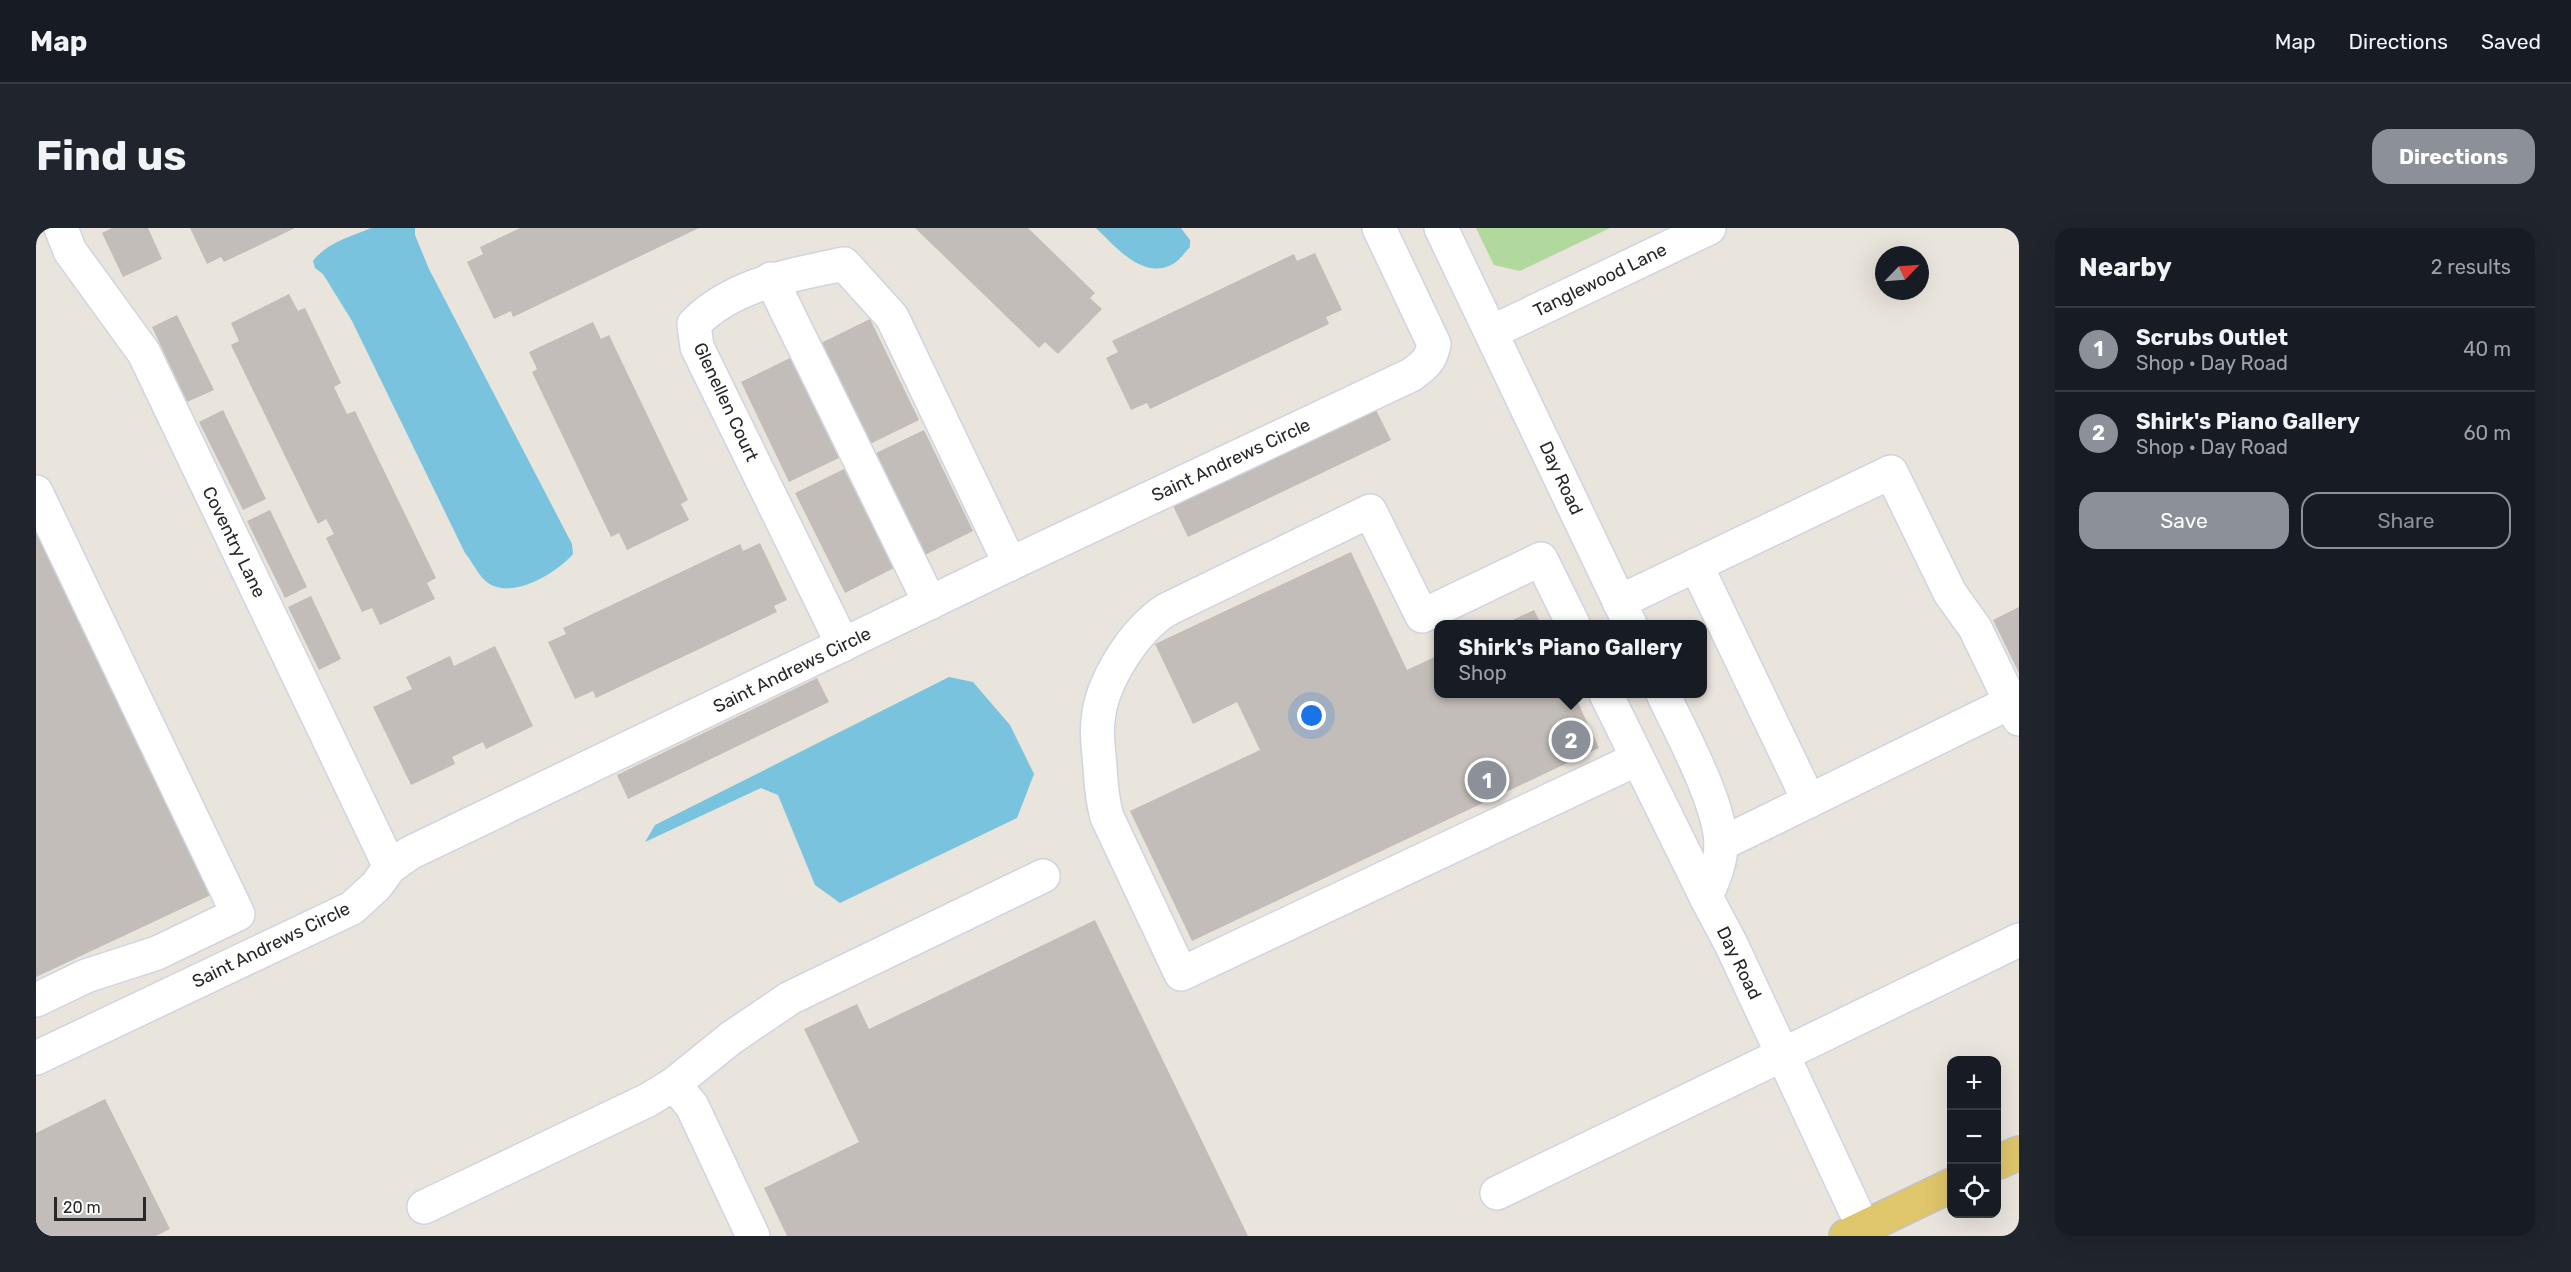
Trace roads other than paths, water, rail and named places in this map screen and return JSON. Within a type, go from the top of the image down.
[{"type":"main road","points":[[2001,1162],[2019,1153]]},
{"type":"main road","points":[[1859,1233],[1947,1188]]},
{"type":"street","name":"Coventry Lane","points":[[61,228],[70,251],[144,353],[390,867]]},
{"type":"street","name":"Saint Andrews Circle","points":[[36,1058],[352,908],[376,886],[390,867],[410,854],[1010,564],[1412,375],[1427,364],[1434,344],[1379,228]]},
{"type":"street","name":"Day Road","points":[[1441,228],[1625,613]]},
{"type":"street","name":"Tanglewood Lane","points":[[1492,332],[1709,228]]},
{"type":"street","name":"Glenellen Court","points":[[843,645],[696,347],[694,324],[710,308],[771,279],[844,264],[892,317],[1010,564]]},
{"type":"street","points":[[771,279],[930,603]]},
{"type":"street","points":[[1625,613],[1696,565],[1891,472],[1950,593],[1975,628],[2015,711],[1809,801],[1721,844]]},
{"type":"street","points":[[36,492],[238,914],[157,953],[86,976],[36,1000]]},
{"type":"street","points":[[1571,620],[1541,559],[1422,616],[1370,511],[1153,618],[1138,635],[1109,679],[1101,699],[1097,722],[1102,802],[1181,974],[1637,759]]},
{"type":"street","points":[[1696,565],[1809,801]]},
{"type":"street","name":"Day Road","points":[[1608,698],[1783,1054],[1859,1233]]},
{"type":"street","points":[[1665,698],[1705,786],[1718,825],[1721,844],[1718,867],[1706,897]]},
{"type":"street","points":[[424,1207],[638,1105],[674,1084],[731,1038],[790,998],[1043,876]]},
{"type":"street","points":[[1497,1193],[2019,940]]},
{"type":"street","points":[[674,1084],[692,1106],[753,1236]]},
{"type":"water","points":[[371,228],[415,228],[415,235],[429,269],[572,544],[573,554],[566,561],[534,582],[509,588],[488,583],[465,553],[352,321],[323,274],[315,268],[313,261],[325,249]]},
{"type":"water","points":[[1096,228],[1181,228],[1190,240],[1190,247],[1173,264],[1162,268],[1151,268],[1130,259]]},
{"type":"water","points":[[949,677],[973,682],[1010,725],[1034,774],[1017,818],[840,903],[815,885],[778,795],[761,788],[645,842],[655,825]]},
{"type":"place","name":"Shirk's Piano Gallery","points":[[1571,740]]},
{"type":"place","name":"Scrubs Outlet","points":[[1487,780]]}]
